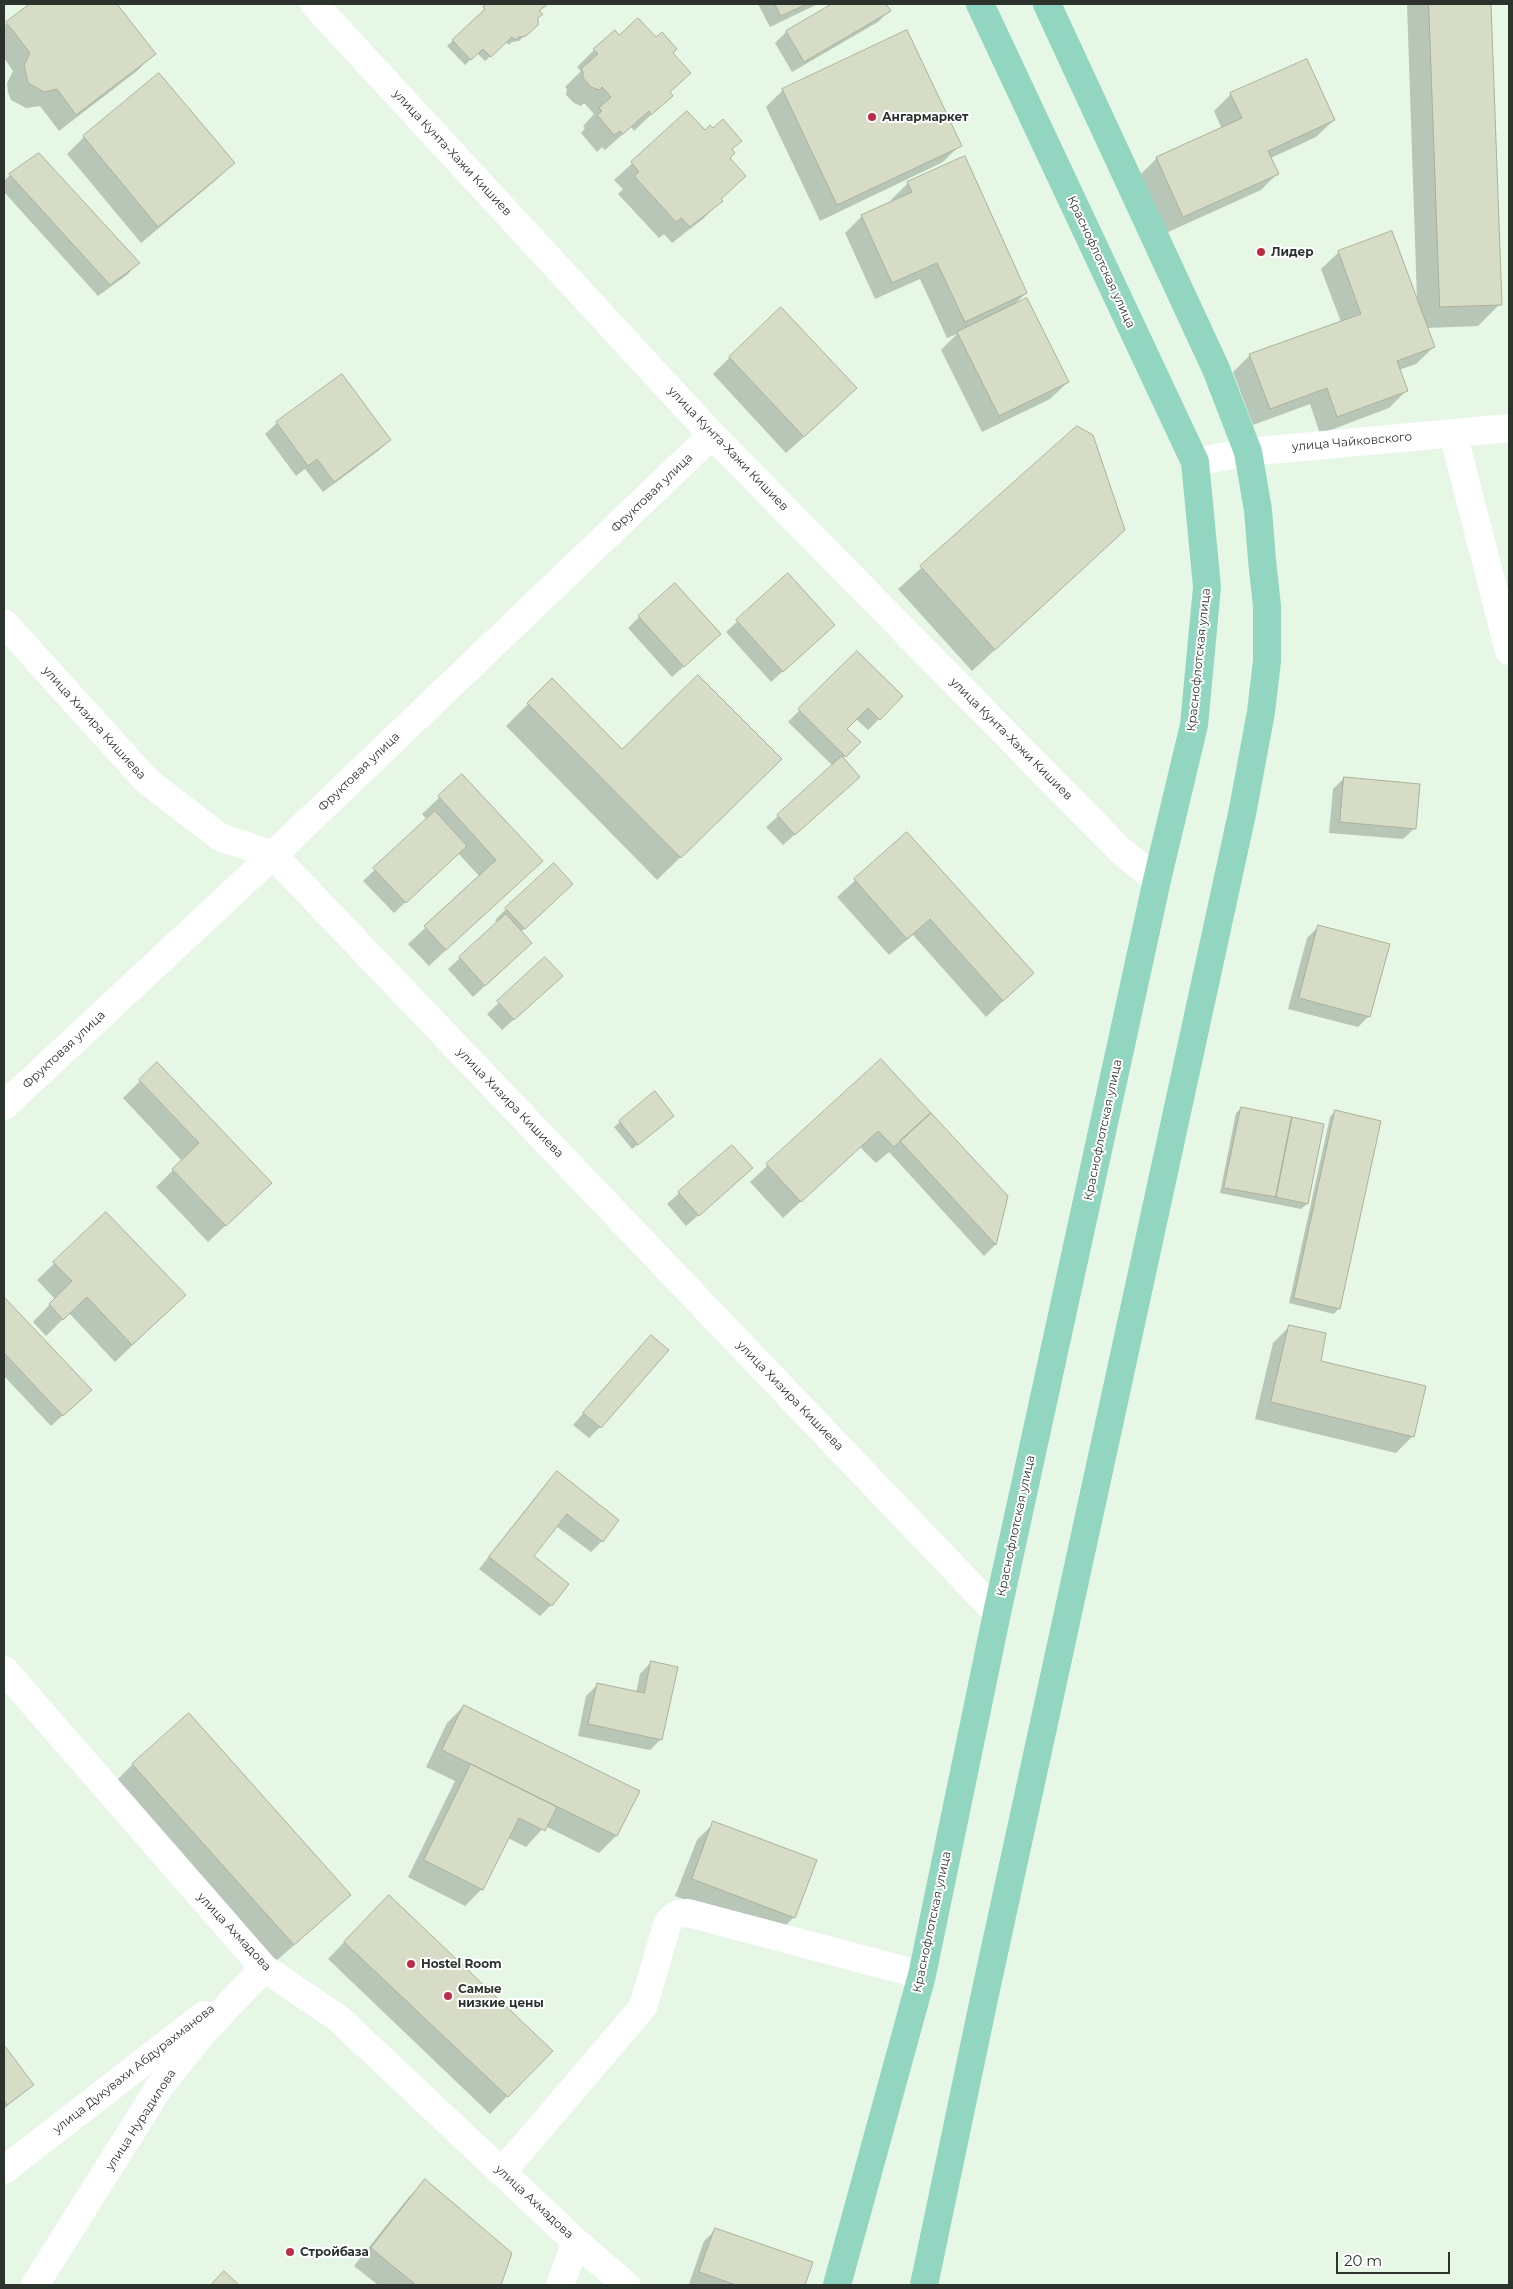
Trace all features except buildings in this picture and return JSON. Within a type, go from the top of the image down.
[{"type":"main road","name":"Краснофлотская улица","points":[[837,2285],[922,1975],[997,1613],[1157,880],[1194,725],[1207,587],[1195,462],[980,4]]},
{"type":"main road","points":[[924,2285],[985,1994],[1244,809],[1261,712],[1267,661],[1267,606],[1258,510],[1248,452],[1216,369],[1046,4]]},
{"type":"street","name":"улица Кунта-Хажи Кишиев","points":[[314,4],[712,435],[1121,851],[1157,880]]},
{"type":"street","name":"улица Чайковского","points":[[1195,462],[1248,452],[1509,428]]},
{"type":"street","points":[[1452,433],[1509,651]]},
{"type":"street","name":"Фруктовая улица","points":[[4,1106],[273,854],[712,435]]},
{"type":"street","name":"улица Хизира Кишиева","points":[[4,623],[147,781],[220,837],[273,854],[997,1613]]},
{"type":"street","name":"улица Ахмадова","points":[[4,1670],[264,1968],[338,2018],[576,2242],[626,2285]]},
{"type":"street","points":[[502,2172],[643,2008],[667,1925],[671,1918],[679,1913],[688,1913],[922,1975]]},
{"type":"street","name":"улица Дукувахи Абдурахманова","points":[[4,2170],[264,1968]]},
{"type":"street","name":"улица Нурадилова","points":[[35,2285],[160,2086],[204,2030],[264,1968]]},
{"type":"street","points":[[560,2285],[576,2242]]},
{"type":"place","name":"Ангармаркет","points":[[872,117]]},
{"type":"place","name":"Лидер","points":[[1261,252]]},
{"type":"place","name":"Hostel Room","points":[[411,1964]]},
{"type":"place","name":"Самые низкие цены","points":[[448,1996]]},
{"type":"place","name":"Стройбаза","points":[[290,2252]]}]
